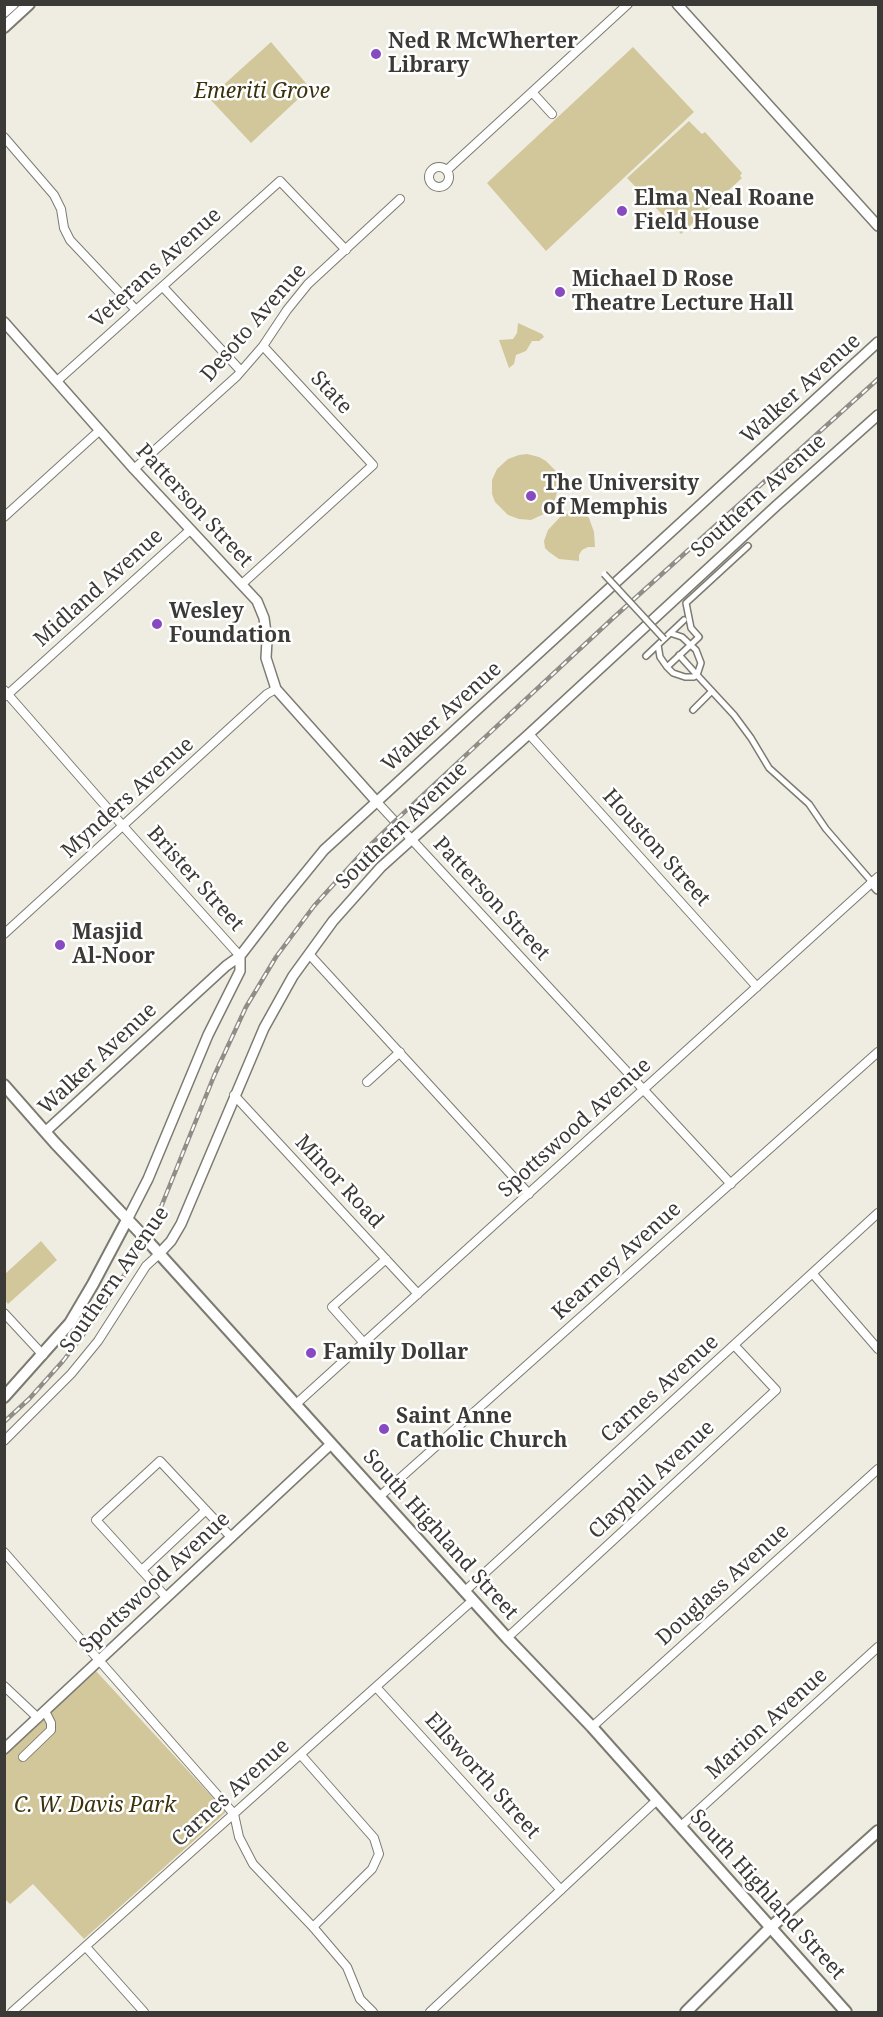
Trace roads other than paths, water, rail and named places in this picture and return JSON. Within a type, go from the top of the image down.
[{"type":"main road","points":[[4,12],[13,4]]},
{"type":"main road","points":[[4,27],[29,4]]},
{"type":"main road","name":"South Highland Street","points":[[4,1085],[507,1638],[592,1727],[846,2013]]},
{"type":"main road","name":"Southern Avenue","points":[[4,1397],[70,1323],[128,1220]]},
{"type":"main road","points":[[686,2013],[770,1928],[879,1831]]},
{"type":"street","points":[[447,170],[628,4]]},
{"type":"street","points":[[677,4],[879,226]]},
{"type":"street","points":[[532,92],[552,114]]},
{"type":"street","points":[[4,136],[54,195],[61,209],[64,228],[70,240],[136,309]]},
{"type":"street","name":"Veterans Avenue","points":[[57,381],[280,181],[346,250]]},
{"type":"street","name":"Desoto Avenue","points":[[134,469],[241,371],[263,346],[287,310],[308,285],[400,199]]},
{"type":"street","points":[[163,286],[241,371]]},
{"type":"street","name":"Patterson Street","points":[[4,322],[8,333],[57,381],[134,469],[257,601],[264,618],[267,640],[266,658],[276,689],[376,801],[731,1184]]},
{"type":"street","name":"Walker Avenue","points":[[45,1132],[240,956],[324,850],[879,342]]},
{"type":"street","name":"State","points":[[242,584],[373,465],[263,346]]},
{"type":"street","name":"Southern Avenue","points":[[4,1441],[81,1362],[120,1310],[146,1266],[171,1240],[181,1224],[264,1028],[293,976],[355,895],[411,839],[879,415]]},
{"type":"street","points":[[4,517],[100,430]]},
{"type":"street","name":"Midland Avenue","points":[[6,694],[190,530]]},
{"type":"street","points":[[667,667],[699,637],[691,628],[686,603],[748,546]]},
{"type":"street","points":[[604,574],[664,639]]},
{"type":"street","points":[[646,656],[684,620]]},
{"type":"street","points":[[670,633],[682,637],[696,650],[701,663],[697,675]]},
{"type":"street","points":[[658,645],[660,657],[673,673],[685,677],[697,675]]},
{"type":"street","points":[[679,655],[745,729],[769,768],[809,804],[826,829],[877,883]]},
{"type":"street","name":"Mynders Avenue","points":[[4,934],[267,694],[276,689]]},
{"type":"street","points":[[693,710],[712,692]]},
{"type":"street","name":"Brister Street","points":[[6,694],[240,956]]},
{"type":"street","name":"Houston Street","points":[[529,734],[757,987]]},
{"type":"street","name":"Spottswood Avenue","points":[[295,1405],[757,987],[877,883]]},
{"type":"street","points":[[309,954],[529,1194]]},
{"type":"street","name":"Southern Avenue","points":[[128,1220],[148,1179],[208,1035],[240,971],[240,956]]},
{"type":"street","points":[[367,1082],[400,1052]]},
{"type":"street","name":"Kearney Avenue","points":[[379,1497],[879,1052]]},
{"type":"street","name":"Minor Road","points":[[234,1095],[418,1294]]},
{"type":"street","name":"Carnes Avenue","points":[[465,1591],[879,1213]]},
{"type":"street","points":[[364,1342],[332,1307],[386,1259]]},
{"type":"street","points":[[813,1274],[879,1349]]},
{"type":"street","points":[[4,1313],[43,1355]]},
{"type":"street","name":"Clayphil Avenue","points":[[507,1638],[776,1390],[735,1346]]},
{"type":"street","name":"Spottswood Avenue","points":[[4,1749],[331,1444]]},
{"type":"street","points":[[166,1597],[96,1520],[160,1461],[230,1536]]},
{"type":"street","name":"Douglass Avenue","points":[[592,1727],[879,1468]]},
{"type":"street","points":[[142,1570],[206,1510]]},
{"type":"street","points":[[4,1552],[234,1814],[239,1836],[253,1864],[347,1967],[360,1999],[373,2013]]},
{"type":"street","name":"Carnes Avenue","points":[[12,2013],[473,1600]]},
{"type":"street","name":"Marion Avenue","points":[[680,1827],[879,1647]]},
{"type":"street","points":[[4,1686],[38,1718]]},
{"type":"street","name":"Ellsworth Street","points":[[376,1687],[561,1890]]},
{"type":"street","points":[[23,1757],[51,1730],[51,1723],[45,1711]]},
{"type":"street","points":[[301,1755],[374,1839],[379,1854],[372,1869],[312,1927]]},
{"type":"street","points":[[430,2013],[657,1800]]},
{"type":"street","points":[[86,1947],[144,2013]]},
{"type":"railway","points":[[4,1422],[29,1399],[63,1361],[102,1310],[125,1274],[159,1212],[214,1076],[246,1007],[276,957],[314,906],[362,853],[395,821],[612,619],[878,379]]},
{"type":"place","name":"Ned R McWherter Library","points":[[376,54]]},
{"type":"place","name":"Elma Neal Roane Field House","points":[[622,211]]},
{"type":"place","name":"Michael D Rose Theatre Lecture Hall","points":[[560,292]]},
{"type":"place","name":"The University of Memphis","points":[[531,496]]},
{"type":"place","name":"Wesley Foundation","points":[[157,624]]},
{"type":"place","name":"Masjid Al-Noor","points":[[60,945]]},
{"type":"place","name":"Family Dollar","points":[[311,1353]]},
{"type":"place","name":"Saint Anne Catholic Church","points":[[384,1429]]},
{"type":"park label","name":"Emeriti Grove","points":[[262,92]]},
{"type":"park label","name":"C. W. Davis Park","points":[[95,1806]]}]
